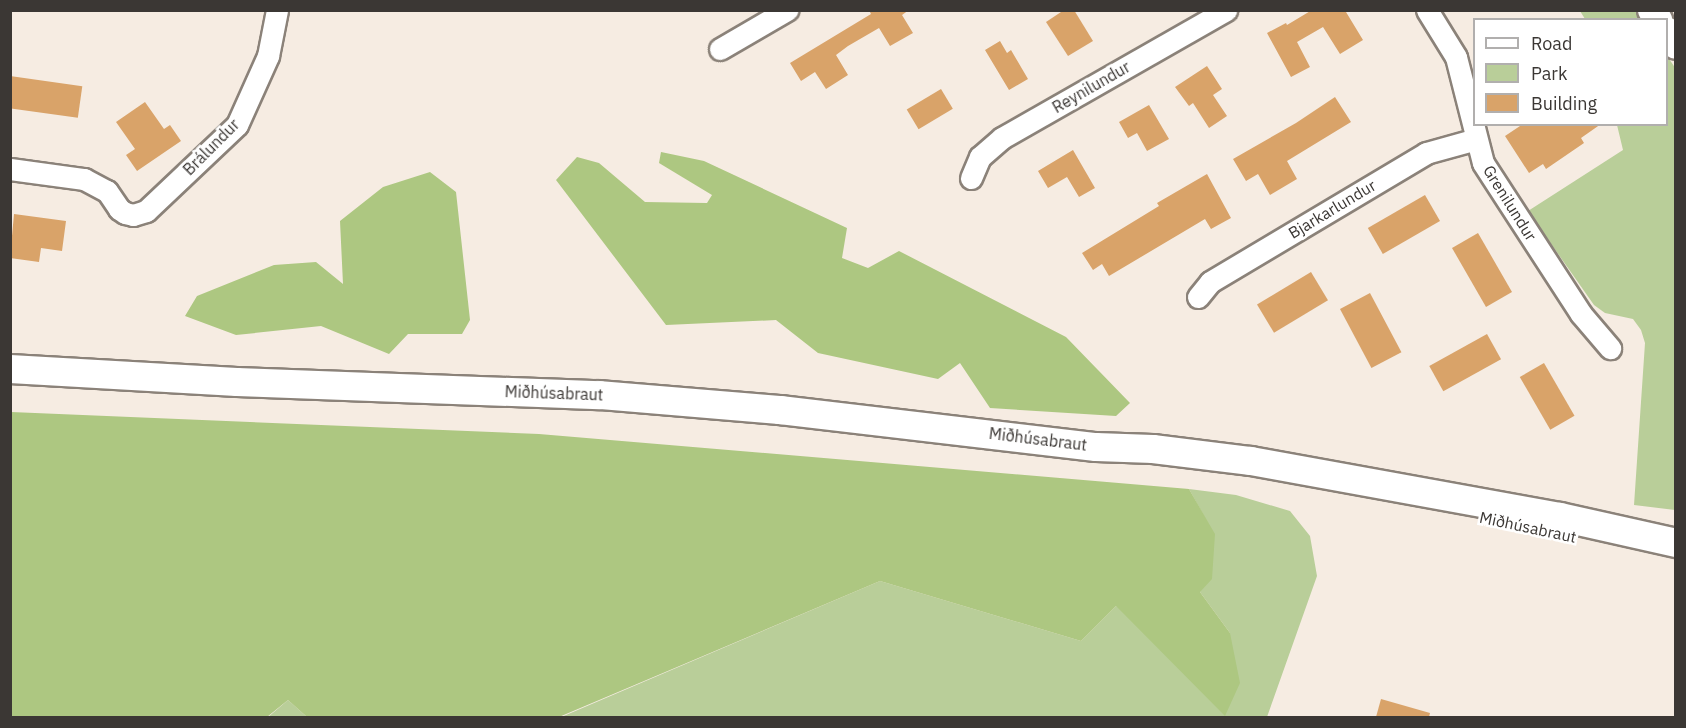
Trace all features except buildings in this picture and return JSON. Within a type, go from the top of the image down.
[{"type":"street","name":"Brálundur","points":[[10,169],[93,182],[107,191],[119,209],[133,215],[146,211],[237,125],[268,56],[277,10]]},
{"type":"street","points":[[720,49],[787,10]]},
{"type":"street","name":"Reynilundur","points":[[971,178],[980,157],[1002,138],[1226,10]]},
{"type":"street","name":"Grenilundur","points":[[1427,10],[1456,57],[1484,163],[1581,314],[1610,348]]},
{"type":"street","name":"Bjarkarlundur","points":[[1198,297],[1210,282],[1426,153],[1476,139]]},
{"type":"street","name":"Miðhúsabraut","points":[[10,369],[237,382],[600,395],[804,412],[1096,447],[1153,449],[1251,461],[1560,517],[1676,543]]},
{"type":"street","name":"Miðhúsabraut","points":[[1096,447],[1145,460],[1415,504],[1551,531],[1676,562]]},
{"type":"green space","points":[[1580,11],[1636,11],[1641,18],[1584,18]]},
{"type":"green space","points":[[1668,57],[1676,69],[1675,510],[1634,505],[1645,343],[1641,330],[1633,319],[1605,313],[1594,305],[1528,211],[1623,150],[1617,126],[1668,126]]},
{"type":"green space","points":[[661,152],[704,161],[847,228],[842,258],[868,268],[899,251],[1066,337],[1130,403],[1116,416],[990,408],[960,363],[938,379],[818,353],[776,320],[666,325],[556,180],[577,157],[599,163],[645,202],[707,203],[712,195],[659,163]]},
{"type":"green space","points":[[430,172],[456,192],[470,320],[462,334],[408,334],[389,354],[321,326],[236,335],[185,316],[197,296],[274,265],[316,262],[343,284],[340,221],[383,187]]},
{"type":"green space","points":[[11,412],[539,434],[1189,489],[1215,534],[1212,579],[1200,592],[1230,633],[1240,683],[1225,716],[1116,606],[1081,641],[880,581],[559,717],[307,717],[288,700],[267,717],[11,717]]},
{"type":"green space","points":[[1189,489],[1236,495],[1290,511],[1310,536],[1317,576],[1267,717],[559,718],[880,581],[1081,641],[1116,606],[1230,633],[1200,592],[1214,534]]},
{"type":"green space","points":[[288,700],[307,717],[267,718]]}]
